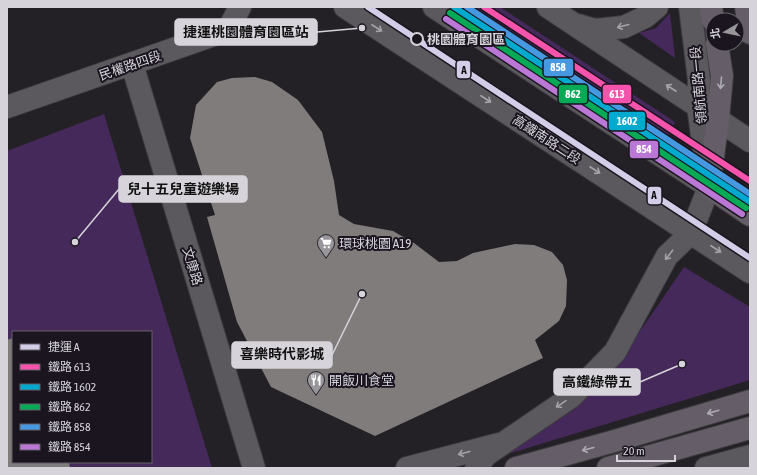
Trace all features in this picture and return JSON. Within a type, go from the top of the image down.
[{"type":"main road","points":[[746,7],[750,33]]},
{"type":"main road","name":"領航南路一段","points":[[709,187],[722,76],[718,52]]},
{"type":"main road","points":[[709,187],[750,215]]},
{"type":"main road","points":[[516,468],[750,401]]},
{"type":"main road","points":[[608,468],[750,428]]},
{"type":"street","name":"民權路四段","points":[[7,107],[228,30],[240,7]]},
{"type":"street","name":"高鐵南路二段","points":[[344,7],[750,272]]},
{"type":"street","points":[[434,7],[709,187],[691,233],[667,256],[615,352],[571,397],[502,443],[486,455],[476,468]]},
{"type":"street","points":[[548,7],[750,140]]},
{"type":"street","points":[[572,23],[595,30],[624,27],[645,17],[656,7]]},
{"type":"street","name":"領航南路一段","points":[[690,7],[699,80],[698,106],[709,187]]},
{"type":"street","name":"文康路","points":[[132,64],[254,468]]},
{"type":"street","points":[[407,468],[502,443]]},
{"type":"street","points":[[706,468],[750,456]]},
{"type":"shaded area","points":[[458,7],[500,7],[675,122],[664,145]]},
{"type":"shaded area","points":[[670,13],[675,58],[639,33],[656,28]]},
{"type":"shaded area","points":[[104,114],[212,468],[7,468],[7,151]]},
{"type":"shaded area","points":[[684,267],[750,307],[750,380],[495,458],[628,349]]},
{"type":"building","name":"環球桃園 A19","points":[[255,77],[272,82],[298,100],[322,132],[334,181],[339,215],[354,224],[393,231],[414,243],[439,262],[457,261],[473,253],[515,244],[534,245],[552,252],[563,265],[567,280],[566,306],[559,321],[535,340],[543,358],[375,436],[271,387],[237,322],[207,217],[215,215],[190,138],[196,105],[217,82],[232,78]]},
{"type":"building","points":[[12,338],[12,463],[69,463],[70,468],[7,468],[7,340]]},
{"type":"metro line","name":"A","points":[[368,7],[750,258]]},
{"type":"rail line","name":"1602","points":[[454,7],[750,202]]},
{"type":"rail line","name":"858","points":[[467,7],[750,194]]},
{"type":"rail line","name":"613","points":[[484,7],[750,181]]},
{"type":"rail line","name":"862","points":[[450,13],[746,208]]},
{"type":"rail line","name":"854","points":[[446,19],[742,214]]},
{"type":"place","name":"捷運桃園體育園區站","points":[[362,28]]},
{"type":"place","name":"桃園體育園區","points":[[417,39]]},
{"type":"place","name":"兒十五兒童遊樂場","points":[[75,242]]},
{"type":"place","name":"環球桃園 A19","points":[[326,258]]},
{"type":"place","name":"喜樂時代影城","points":[[362,294]]},
{"type":"place","name":"高鐵綠帶五","points":[[682,364]]},
{"type":"place","name":"開飯川食堂","points":[[316,395]]}]
